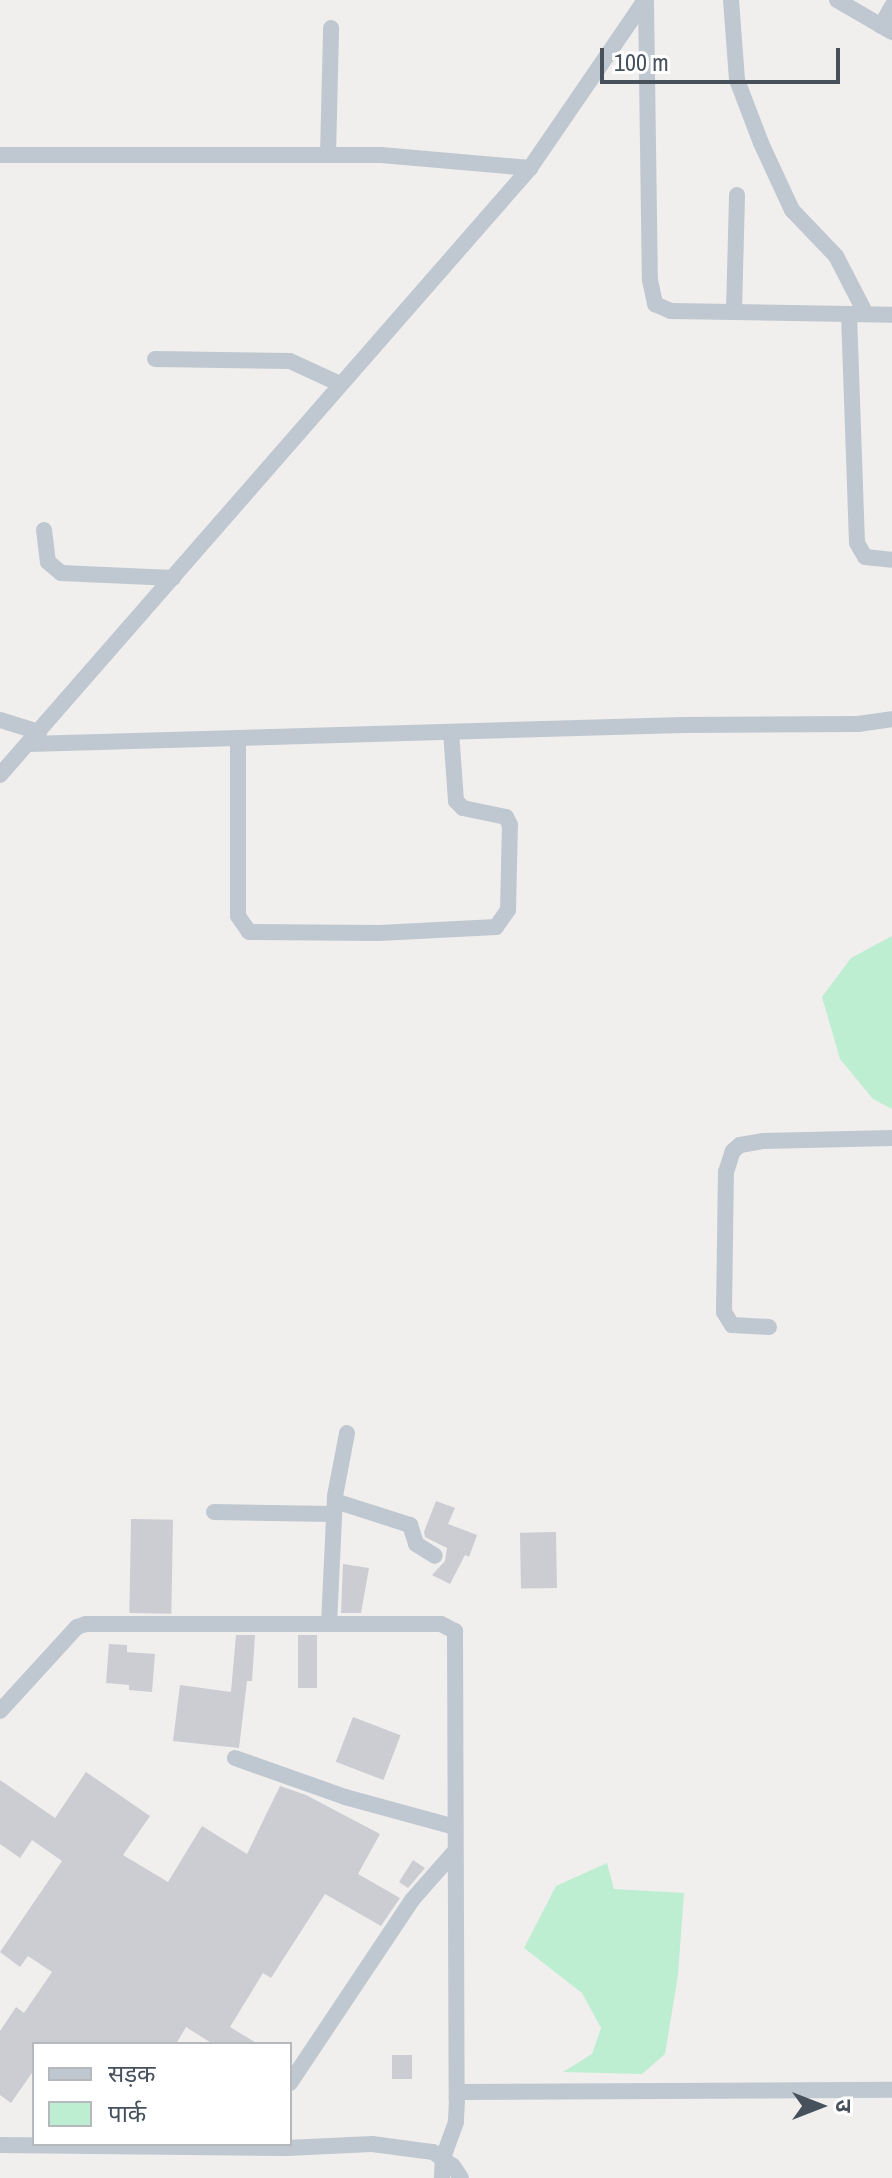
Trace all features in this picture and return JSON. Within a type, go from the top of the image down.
[{"type":"street","points":[[0,775],[530,168],[646,0]]},
{"type":"street","points":[[646,0],[651,296],[655,304],[671,311],[892,315]]},
{"type":"street","points":[[731,0],[735,72],[752,121],[792,210],[836,256],[866,314]]},
{"type":"street","points":[[837,0],[887,29],[892,6]]},
{"type":"street","points":[[328,155],[331,28]]},
{"type":"street","points":[[0,155],[381,155],[530,168]]},
{"type":"street","points":[[734,311],[737,195]]},
{"type":"street","points":[[849,314],[857,543],[865,557],[892,560]]},
{"type":"street","points":[[155,359],[290,361],[340,384]]},
{"type":"street","points":[[44,530],[48,562],[61,573],[173,578]]},
{"type":"street","points":[[0,720],[34,738],[238,738],[858,724],[892,719]]},
{"type":"street","points":[[238,738],[238,916],[249,932],[306,934],[485,929],[504,920],[508,910],[510,825],[506,817],[463,808],[456,801],[451,732]]},
{"type":"street","points":[[769,1327],[732,1325],[724,1312],[726,1172],[733,1151],[740,1145],[763,1141],[892,1138]]},
{"type":"street","points":[[329,1624],[334,1508],[347,1433]]},
{"type":"street","points":[[214,1512],[334,1508],[410,1525],[416,1544],[435,1556]]},
{"type":"street","points":[[0,1711],[77,1627],[86,1624],[441,1624],[455,1631],[457,2092],[453,2137],[443,2157],[442,2178]]},
{"type":"street","points":[[235,1758],[345,1797],[455,1827]]},
{"type":"street","points":[[292,2080],[412,1900],[455,1851]]},
{"type":"street","points":[[457,2092],[892,2090]]},
{"type":"street","points":[[292,2145],[372,2144],[433,2152],[443,2157],[461,2178]]},
{"type":"street","points":[[0,2145],[32,2145]]},
{"type":"green space","points":[[892,936],[892,1109],[873,1099],[840,1059],[822,997],[851,958]]},
{"type":"green space","points":[[607,1863],[614,1889],[684,1893],[678,1975],[665,2054],[642,2074],[563,2072],[592,2054],[601,2028],[582,1993],[524,1948],[556,1886]]},
{"type":"building","points":[[436,1501],[455,1508],[448,1524],[477,1535],[469,1557],[465,1555],[450,1584],[432,1575],[445,1561],[447,1548],[425,1537],[424,1532]]},
{"type":"building","points":[[131,1519],[173,1520],[171,1614],[129,1613]]},
{"type":"building","points":[[556,1532],[557,1588],[521,1589],[520,1533]]},
{"type":"building","points":[[343,1564],[369,1568],[361,1613],[341,1613]]},
{"type":"building","points":[[236,1635],[255,1635],[252,1681],[247,1681],[239,1748],[173,1741],[180,1685],[231,1692]]},
{"type":"building","points":[[298,1635],[317,1635],[317,1688],[298,1688]]},
{"type":"building","points":[[109,1644],[127,1645],[127,1652],[155,1654],[152,1692],[129,1690],[129,1685],[106,1683]]},
{"type":"building","points":[[353,1717],[401,1735],[383,1780],[336,1762]]},
{"type":"building","points":[[86,1772],[150,1816],[123,1855],[168,1882],[202,1826],[247,1854],[280,1786],[306,1795],[380,1834],[358,1874],[400,1898],[381,1926],[325,1894],[271,1978],[263,1973],[230,2027],[255,2042],[210,2042],[186,2027],[177,2042],[32,2042],[32,2073],[11,2103],[0,2095],[0,2031],[16,2007],[24,2013],[52,1972],[28,1956],[20,1967],[0,1952],[62,1861],[32,1840],[20,1858],[0,1844],[0,1780],[55,1818]]},
{"type":"building","points":[[413,1860],[425,1868],[408,1888],[399,1882]]},
{"type":"building","points":[[392,2055],[412,2055],[412,2079],[392,2079]]}]
